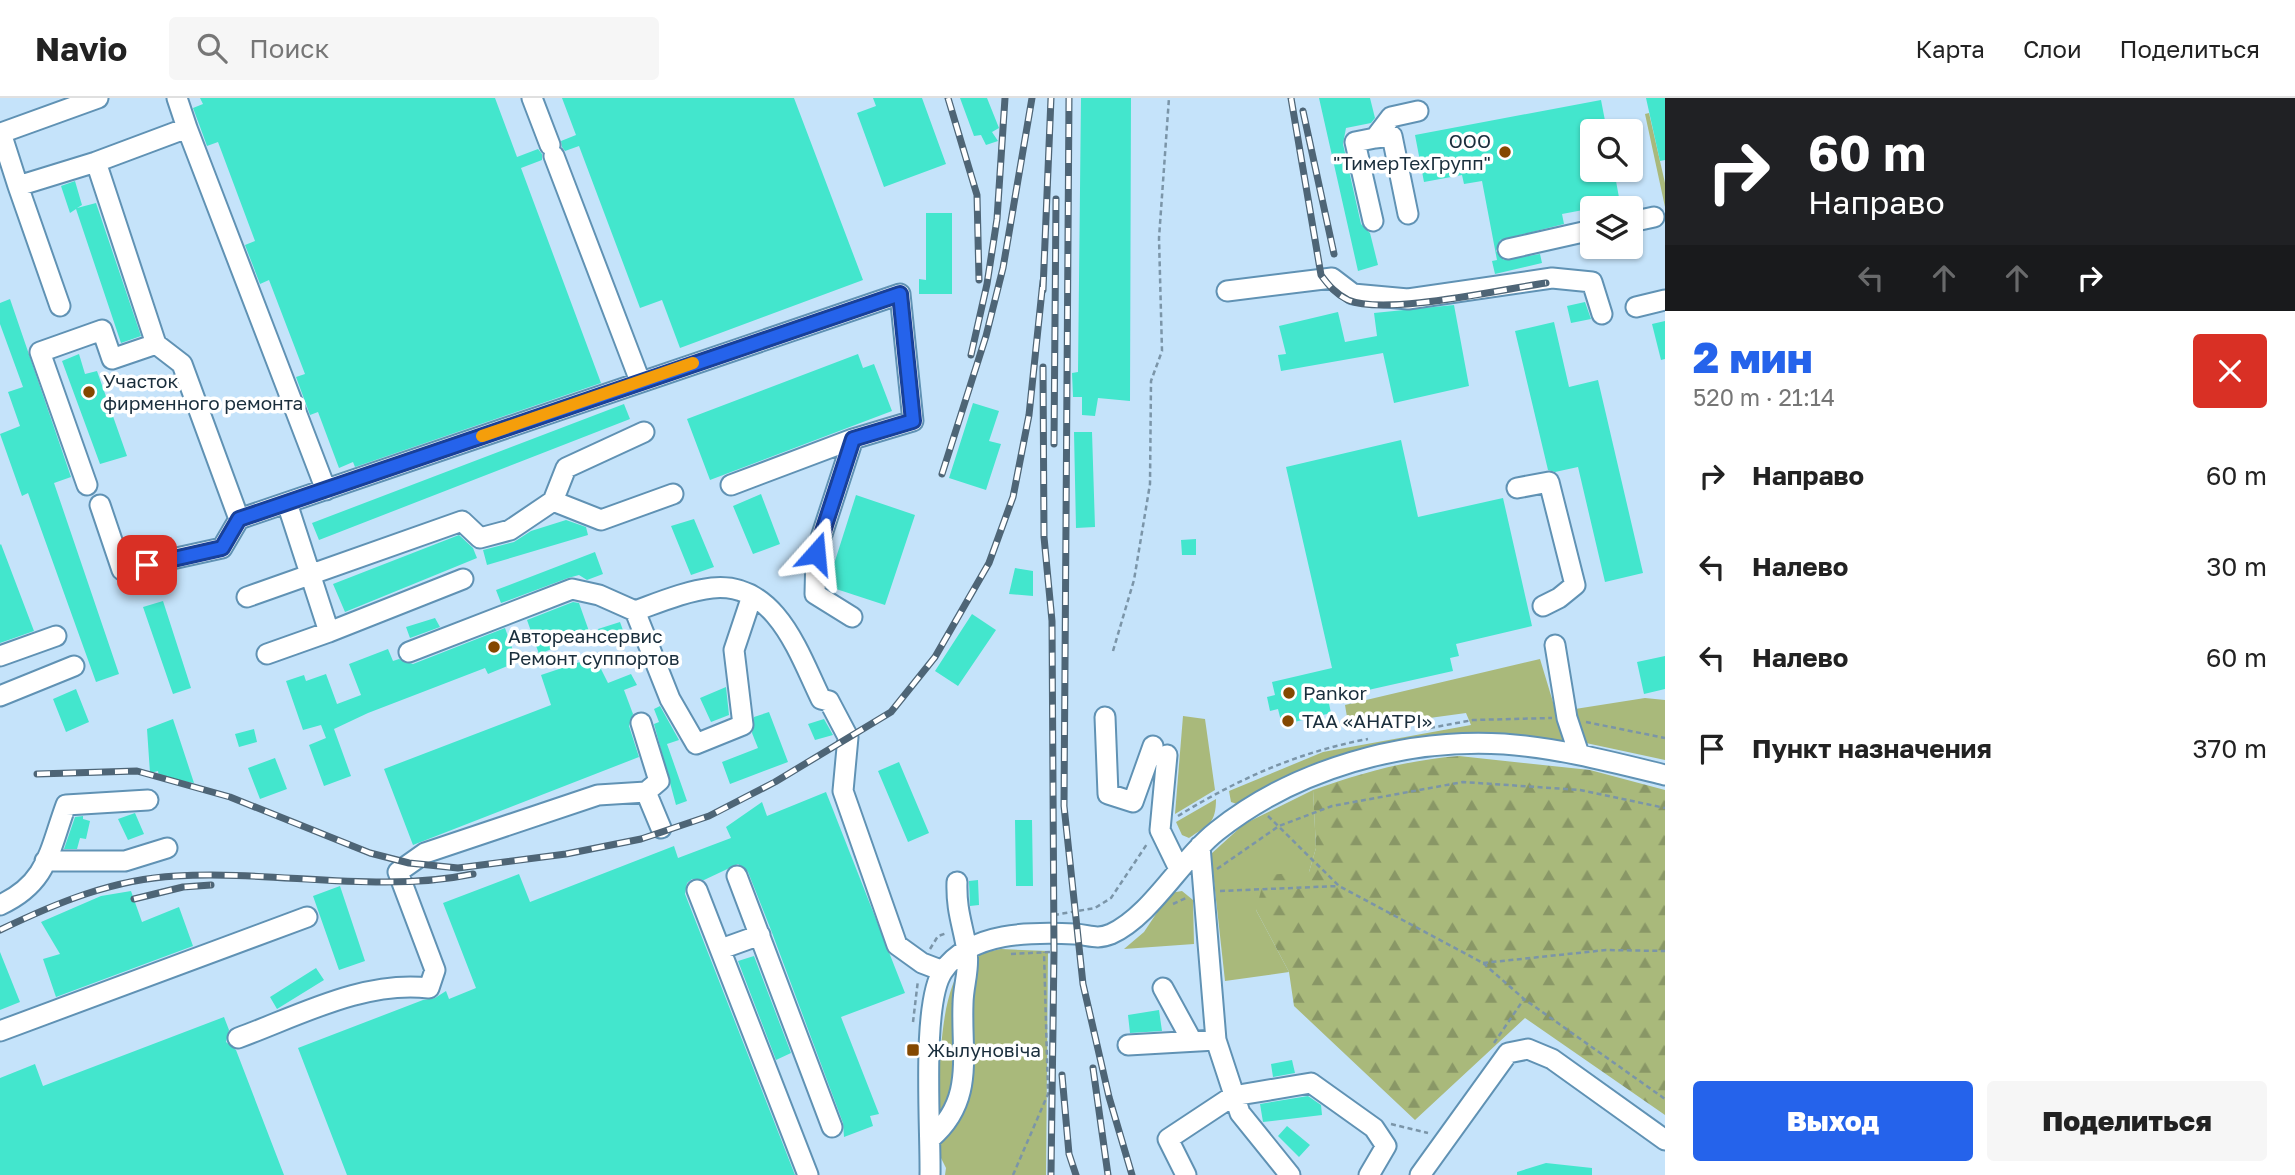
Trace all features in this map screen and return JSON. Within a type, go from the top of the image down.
[{"type":"street","points":[[60,306],[1,133],[98,98]]},
{"type":"street","points":[[177,98],[326,490]]},
{"type":"street","points":[[532,98],[640,381]]},
{"type":"street","points":[[1375,138],[1391,117],[1418,111]]},
{"type":"street","points":[[18,186],[187,128]]},
{"type":"street","points":[[1373,221],[1355,142],[1392,135],[1408,214]]},
{"type":"street","points":[[102,159],[126,211]]},
{"type":"street","points":[[102,159],[156,344],[182,364],[239,519]]},
{"type":"street","points":[[1643,219],[1654,217]]},
{"type":"street","points":[[1508,249],[1580,233]]},
{"type":"street","points":[[1227,291],[1332,278],[1353,294],[1408,299],[1552,278],[1592,282],[1602,314]]},
{"type":"street","points":[[100,505],[122,570],[222,548],[239,519],[900,294],[913,421],[853,439],[731,485]]},
{"type":"street","points":[[1636,307],[1665,300]]},
{"type":"street","points":[[87,485],[40,352],[102,330],[112,359],[156,344]]},
{"type":"street","points":[[247,597],[463,521],[480,538],[510,530],[552,501],[566,468],[644,432]]},
{"type":"street","points":[[852,617],[815,594],[816,553],[853,439]]},
{"type":"street","points":[[1517,488],[1549,482],[1575,585],[1543,606]]},
{"type":"street","points":[[552,501],[601,520],[673,494]]},
{"type":"street","points":[[287,503],[329,632]]},
{"type":"street","points":[[267,654],[463,579]]},
{"type":"street","points":[[409,652],[572,589],[599,595],[635,611],[695,590],[716,587],[752,596],[769,607],[785,626],[821,699],[829,701],[848,737],[843,791],[897,945],[922,963],[943,971]]},
{"type":"street","points":[[635,611],[670,698],[696,744],[743,725],[734,650],[752,596]]},
{"type":"street","points":[[0,656],[56,636]]},
{"type":"street","points":[[1555,645],[1567,718],[1579,754]]},
{"type":"street","points":[[0,695],[74,666]]},
{"type":"street","points":[[1105,717],[1108,793],[1133,802],[1160,751],[1160,830],[1179,869]]},
{"type":"street","points":[[239,1038],[369,991],[404,985],[429,988],[435,970],[398,872],[425,853],[598,795],[646,792],[659,781],[641,723]]},
{"type":"street","points":[[930,1175],[932,1004],[943,971],[979,942],[999,937],[1078,934],[1094,939],[1111,934],[1142,910],[1200,846],[1255,803],[1358,760],[1405,750],[1468,744],[1505,744],[1579,754],[1665,775]]},
{"type":"street","points":[[646,792],[661,828]]},
{"type":"street","points":[[0,905],[22,895],[40,877],[66,805],[148,800]]},
{"type":"street","points":[[1200,846],[1216,1040],[1240,1114],[1290,1175]]},
{"type":"street","points":[[45,861],[125,860],[167,848]]},
{"type":"street","points":[[737,876],[832,1127]]},
{"type":"street","points":[[931,1138],[948,1123],[963,1083],[962,1002],[968,965],[967,950],[956,909],[957,883]]},
{"type":"street","points":[[697,890],[808,1175]]},
{"type":"street","points":[[0,1031],[307,917]]},
{"type":"street","points":[[721,949],[760,935]]},
{"type":"street","points":[[1163,988],[1192,1041]]},
{"type":"street","points":[[1128,1045],[1216,1040]]},
{"type":"street","points":[[1420,1175],[1508,1052],[1528,1049],[1552,1059],[1665,1140]]},
{"type":"street","points":[[1186,1175],[1168,1139],[1233,1096],[1311,1083],[1374,1128],[1387,1146],[1369,1175]]},
{"type":"path","points":[[1113,651],[1135,580],[1150,484],[1151,381],[1162,351],[1159,238],[1169,98]]},
{"type":"path","points":[[1203,878],[1279,826],[1332,806],[1463,782],[1580,790],[1665,808]]},
{"type":"path","points":[[1255,803],[1339,886],[1483,963],[1524,999],[1665,1100]]},
{"type":"path","points":[[1483,963],[1606,950],[1665,951]]},
{"type":"path","points":[[1013,1175],[1048,1094],[1044,952]]},
{"type":"path","points":[[1486,1053],[1524,999]]},
{"type":"path","points":[[1391,1124],[1428,1133],[1434,1128]]},
{"type":"green space","points":[[1649,113],[1665,183],[1665,207],[1645,114]]},
{"type":"green space","points":[[1540,659],[1556,712],[1645,698],[1665,700],[1665,760],[1586,743],[1475,735],[1240,805],[1231,802],[1229,791],[1323,752],[1471,725],[1466,713],[1349,729],[1345,705]]},
{"type":"green space","points":[[1183,716],[1205,719],[1215,790],[1175,814]]},
{"type":"green space","points":[[1459,756],[1590,770],[1665,790],[1665,1115],[1525,1018],[1415,1120],[1294,1006],[1289,972],[1256,910],[1265,875],[1309,872],[1316,848],[1313,790],[1384,768]]},
{"type":"green space","points":[[1313,790],[1316,848],[1309,872],[1256,910],[1289,972],[1225,981],[1211,854],[1244,824]]},
{"type":"green space","points":[[1216,799],[1210,823],[1189,838],[1182,835],[1176,822]]},
{"type":"green space","points":[[1182,891],[1193,900],[1194,944],[1124,949],[1144,932],[1170,893]]},
{"type":"green space","points":[[1001,949],[1048,951],[1046,1175],[945,1175],[946,1168],[938,1152],[941,1052],[948,999],[956,978],[966,963],[978,955]]},
{"type":"building","points":[[200,98],[495,98],[517,157],[538,149],[542,154],[542,160],[521,168],[601,383],[355,467],[353,462],[339,468],[318,412],[310,415],[296,377],[305,374],[269,280],[260,284],[245,245],[255,241],[218,142],[207,146],[193,108],[203,104]]},
{"type":"building","points":[[562,98],[794,98],[863,280],[680,348],[662,300],[640,308],[579,146],[565,151],[562,147],[561,141],[576,135]]},
{"type":"building","points":[[873,98],[922,98],[946,164],[884,187],[857,113],[876,106]]},
{"type":"building","points":[[960,98],[987,98],[999,128],[992,132],[998,141],[986,145],[981,135],[974,136]]},
{"type":"building","points":[[1081,98],[1131,98],[1130,401],[1098,398],[1095,416],[1082,415],[1082,397],[1073,397],[1072,373],[1078,372]]},
{"type":"building","points":[[1319,98],[1370,98],[1375,118],[1371,123],[1346,128],[1343,144],[1361,224],[1370,233],[1378,265],[1358,271]]},
{"type":"building","points":[[1646,98],[1665,98],[1665,160],[1660,161]]},
{"type":"building","name":"ООО \"ТимерТехГрупп\"","points":[[1601,100],[1605,119],[1580,119],[1580,182],[1616,182],[1619,196],[1580,196],[1580,211],[1562,214],[1564,224],[1500,240],[1496,251],[1504,260],[1540,254],[1542,263],[1495,274],[1492,261],[1497,260],[1482,181],[1464,184],[1462,175],[1424,182],[1415,135]]},
{"type":"building","points":[[75,181],[82,205],[77,208],[96,203],[141,336],[121,343],[76,209],[70,213],[61,186]]},
{"type":"building","points":[[926,213],[952,213],[952,294],[919,294],[919,279],[926,280]]},
{"type":"building","points":[[10,299],[71,477],[54,483],[119,674],[96,682],[28,493],[22,496],[0,434],[20,426],[8,392],[23,387],[0,324],[0,303]]},
{"type":"building","points":[[1585,302],[1591,319],[1571,323],[1567,306]]},
{"type":"building","points":[[1454,305],[1469,386],[1394,403],[1383,353],[1281,371],[1278,355],[1286,354],[1279,326],[1338,312],[1345,342],[1377,336],[1374,313]]},
{"type":"building","points":[[1665,321],[1665,359],[1661,360],[1652,324]]},
{"type":"building","points":[[1554,322],[1569,387],[1598,380],[1643,573],[1605,582],[1578,467],[1555,472],[1548,470],[1515,331]]},
{"type":"building","name":"Участок фирменного ремонта","points":[[79,354],[85,374],[97,371],[127,456],[100,464],[62,361]]},
{"type":"building","points":[[858,354],[863,368],[874,364],[892,411],[710,480],[687,419]]},
{"type":"building","points":[[973,403],[999,411],[989,441],[1001,444],[986,490],[949,478]]},
{"type":"building","points":[[624,404],[630,419],[319,540],[312,523]]},
{"type":"building","points":[[1074,432],[1092,432],[1095,527],[1076,528]]},
{"type":"building","points":[[1401,440],[1418,517],[1503,498],[1532,626],[1456,644],[1459,656],[1450,658],[1453,671],[1328,699],[1331,713],[1282,725],[1278,709],[1270,711],[1267,697],[1275,695],[1272,682],[1332,668],[1286,467]]},
{"type":"building","points":[[761,494],[780,544],[753,554],[733,506]]},
{"type":"building","points":[[856,495],[915,515],[885,605],[827,586]]},
{"type":"building","points":[[694,519],[714,567],[691,575],[671,526]]},
{"type":"building","points":[[566,520],[586,527],[588,535],[487,565],[483,550],[514,542],[531,531]]},
{"type":"building","points":[[459,535],[473,548],[477,558],[345,612],[333,584]]},
{"type":"building","points":[[1196,539],[1196,555],[1182,555],[1181,540]]},
{"type":"building","points":[[0,545],[34,631],[0,643]]},
{"type":"building","points":[[595,552],[603,574],[587,580],[579,575],[568,578],[501,603],[496,590]]},
{"type":"building","points":[[1015,568],[1033,571],[1033,596],[1009,594]]},
{"type":"building","points":[[163,601],[191,688],[173,694],[143,607]]},
{"type":"building","points":[[573,602],[579,603],[590,634],[539,654],[527,620]]},
{"type":"building","points":[[972,614],[996,630],[958,686],[935,671]]},
{"type":"building","points":[[435,618],[440,627],[410,638],[406,627]]},
{"type":"building","points":[[620,622],[625,636],[604,644],[598,629]]},
{"type":"building","points":[[505,628],[517,662],[488,674],[485,668],[368,713],[334,729],[351,776],[324,786],[309,745],[326,738],[321,725],[303,730],[286,681],[304,675],[306,681],[326,674],[337,704],[361,695],[349,664],[388,649],[393,661],[399,659],[413,664]]},
{"type":"building","points":[[1665,656],[1665,689],[1644,694],[1637,662]]},
{"type":"building","points":[[595,657],[608,683],[631,674],[637,685],[624,690],[633,714],[629,726],[639,757],[413,845],[384,769],[551,705],[541,675]]},
{"type":"building","points":[[726,687],[729,715],[711,722],[700,698]]},
{"type":"building","points":[[76,689],[89,722],[66,732],[53,699]]},
{"type":"building","points":[[660,706],[679,740],[667,744],[687,801],[676,805],[654,724],[659,722],[654,709]]},
{"type":"building","points":[[769,712],[788,762],[730,784],[722,762],[758,748],[752,733],[754,717]]},
{"type":"building","points":[[173,719],[194,783],[159,777],[158,771],[150,773],[147,729]]},
{"type":"building","points":[[824,719],[833,735],[815,740],[808,724]]},
{"type":"building","points":[[254,729],[257,742],[239,747],[235,734]]},
{"type":"building","points":[[275,758],[287,789],[260,799],[248,768]]},
{"type":"building","points":[[899,762],[929,833],[908,842],[878,771]]},
{"type":"building","points":[[826,792],[905,993],[841,1017],[879,1114],[870,1116],[873,1126],[844,1137],[843,1123],[771,930],[748,872],[738,864],[704,880],[692,879],[687,883],[685,894],[795,1175],[347,1175],[298,1048],[423,1000],[435,998],[446,991],[449,999],[476,988],[443,903],[519,874],[530,902],[674,846],[678,858],[731,838],[726,827],[762,802],[767,816]]},
{"type":"building","points":[[135,813],[144,834],[128,840],[118,819]]},
{"type":"building","points":[[83,816],[83,819],[90,821],[86,839],[80,838],[77,849],[64,849],[75,817]]},
{"type":"building","points":[[1015,820],[1032,820],[1033,886],[1016,886]]},
{"type":"building","points":[[978,880],[979,905],[970,906],[969,881]]},
{"type":"building","points":[[340,886],[365,961],[339,970],[313,896]]},
{"type":"building","points":[[131,891],[142,922],[179,907],[193,946],[56,997],[43,959],[60,954],[41,922],[101,896]]},
{"type":"building","points":[[0,952],[20,1002],[0,1010]]},
{"type":"building","points":[[754,956],[791,1053],[776,1060],[738,961]]},
{"type":"building","points":[[316,968],[324,980],[277,1009],[270,997]]},
{"type":"building","points":[[1159,1010],[1162,1031],[1130,1033],[1128,1015]]},
{"type":"building","points":[[224,1017],[229,1030],[226,1042],[236,1050],[284,1175],[0,1175],[0,1078],[35,1064],[43,1086]]},
{"type":"building","points":[[1292,1060],[1295,1073],[1273,1077],[1271,1064]]},
{"type":"building","points":[[1308,1096],[1321,1105],[1322,1115],[1263,1122],[1260,1104]]},
{"type":"building","points":[[1287,1126],[1310,1145],[1299,1157],[1278,1136]]},
{"type":"building","points":[[1546,1163],[1592,1168],[1592,1175],[1517,1175],[1517,1172]]},
{"type":"railway","points":[[948,98],[977,195],[979,280]]},
{"type":"railway","points":[[971,355],[987,284],[997,219],[1005,98]]},
{"type":"railway","points":[[942,474],[986,336],[1003,268],[1032,98]]},
{"type":"railway","points":[[1043,290],[1051,98]]},
{"type":"railway","points":[[1069,98],[1064,806],[1083,984],[1109,1097],[1132,1175]]},
{"type":"railway","points":[[1291,98],[1321,275],[1340,295],[1365,304],[1388,305],[1445,300],[1546,283]]},
{"type":"railway","points":[[1303,111],[1334,254]]},
{"type":"railway","points":[[1054,444],[1056,199]]},
{"type":"railway","points":[[37,774],[137,771],[230,797],[370,853],[409,863],[458,868],[566,854],[641,839],[709,816],[775,782],[891,712],[935,657],[989,563],[1013,497],[1029,415],[1043,281]]},
{"type":"railway","points":[[1043,367],[1044,537],[1052,621],[1054,951],[1051,1175]]},
{"type":"railway","points":[[0,930],[86,894],[153,878],[213,875],[400,882],[473,874]]},
{"type":"railway","points":[[134,899],[183,887],[211,885]]},
{"type":"railway","points":[[1093,1068],[1108,1175]]},
{"type":"railway","points":[[1062,1075],[1069,1154],[1076,1175]]},
{"type":"slow traffic","points":[[482,436],[693,363]]},
{"type":"place","name":"ООО \"ТимерТехГрупп\"","points":[[1505,152]]},
{"type":"place","name":"Участок фирменного ремонта","points":[[89,392]]},
{"type":"place","name":"Автореансервис Ремонт суппортов","points":[[494,647]]},
{"type":"place","name":"Pankor","points":[[1289,693]]},
{"type":"place","name":"ТАА «АНАТРI»","points":[[1288,721]]},
{"type":"place","name":"Жылуновіча","points":[[913,1050]]},
{"type":"route","points":[[147,565],[222,548],[239,519],[900,294],[913,421],[853,439],[816,553]]}]
